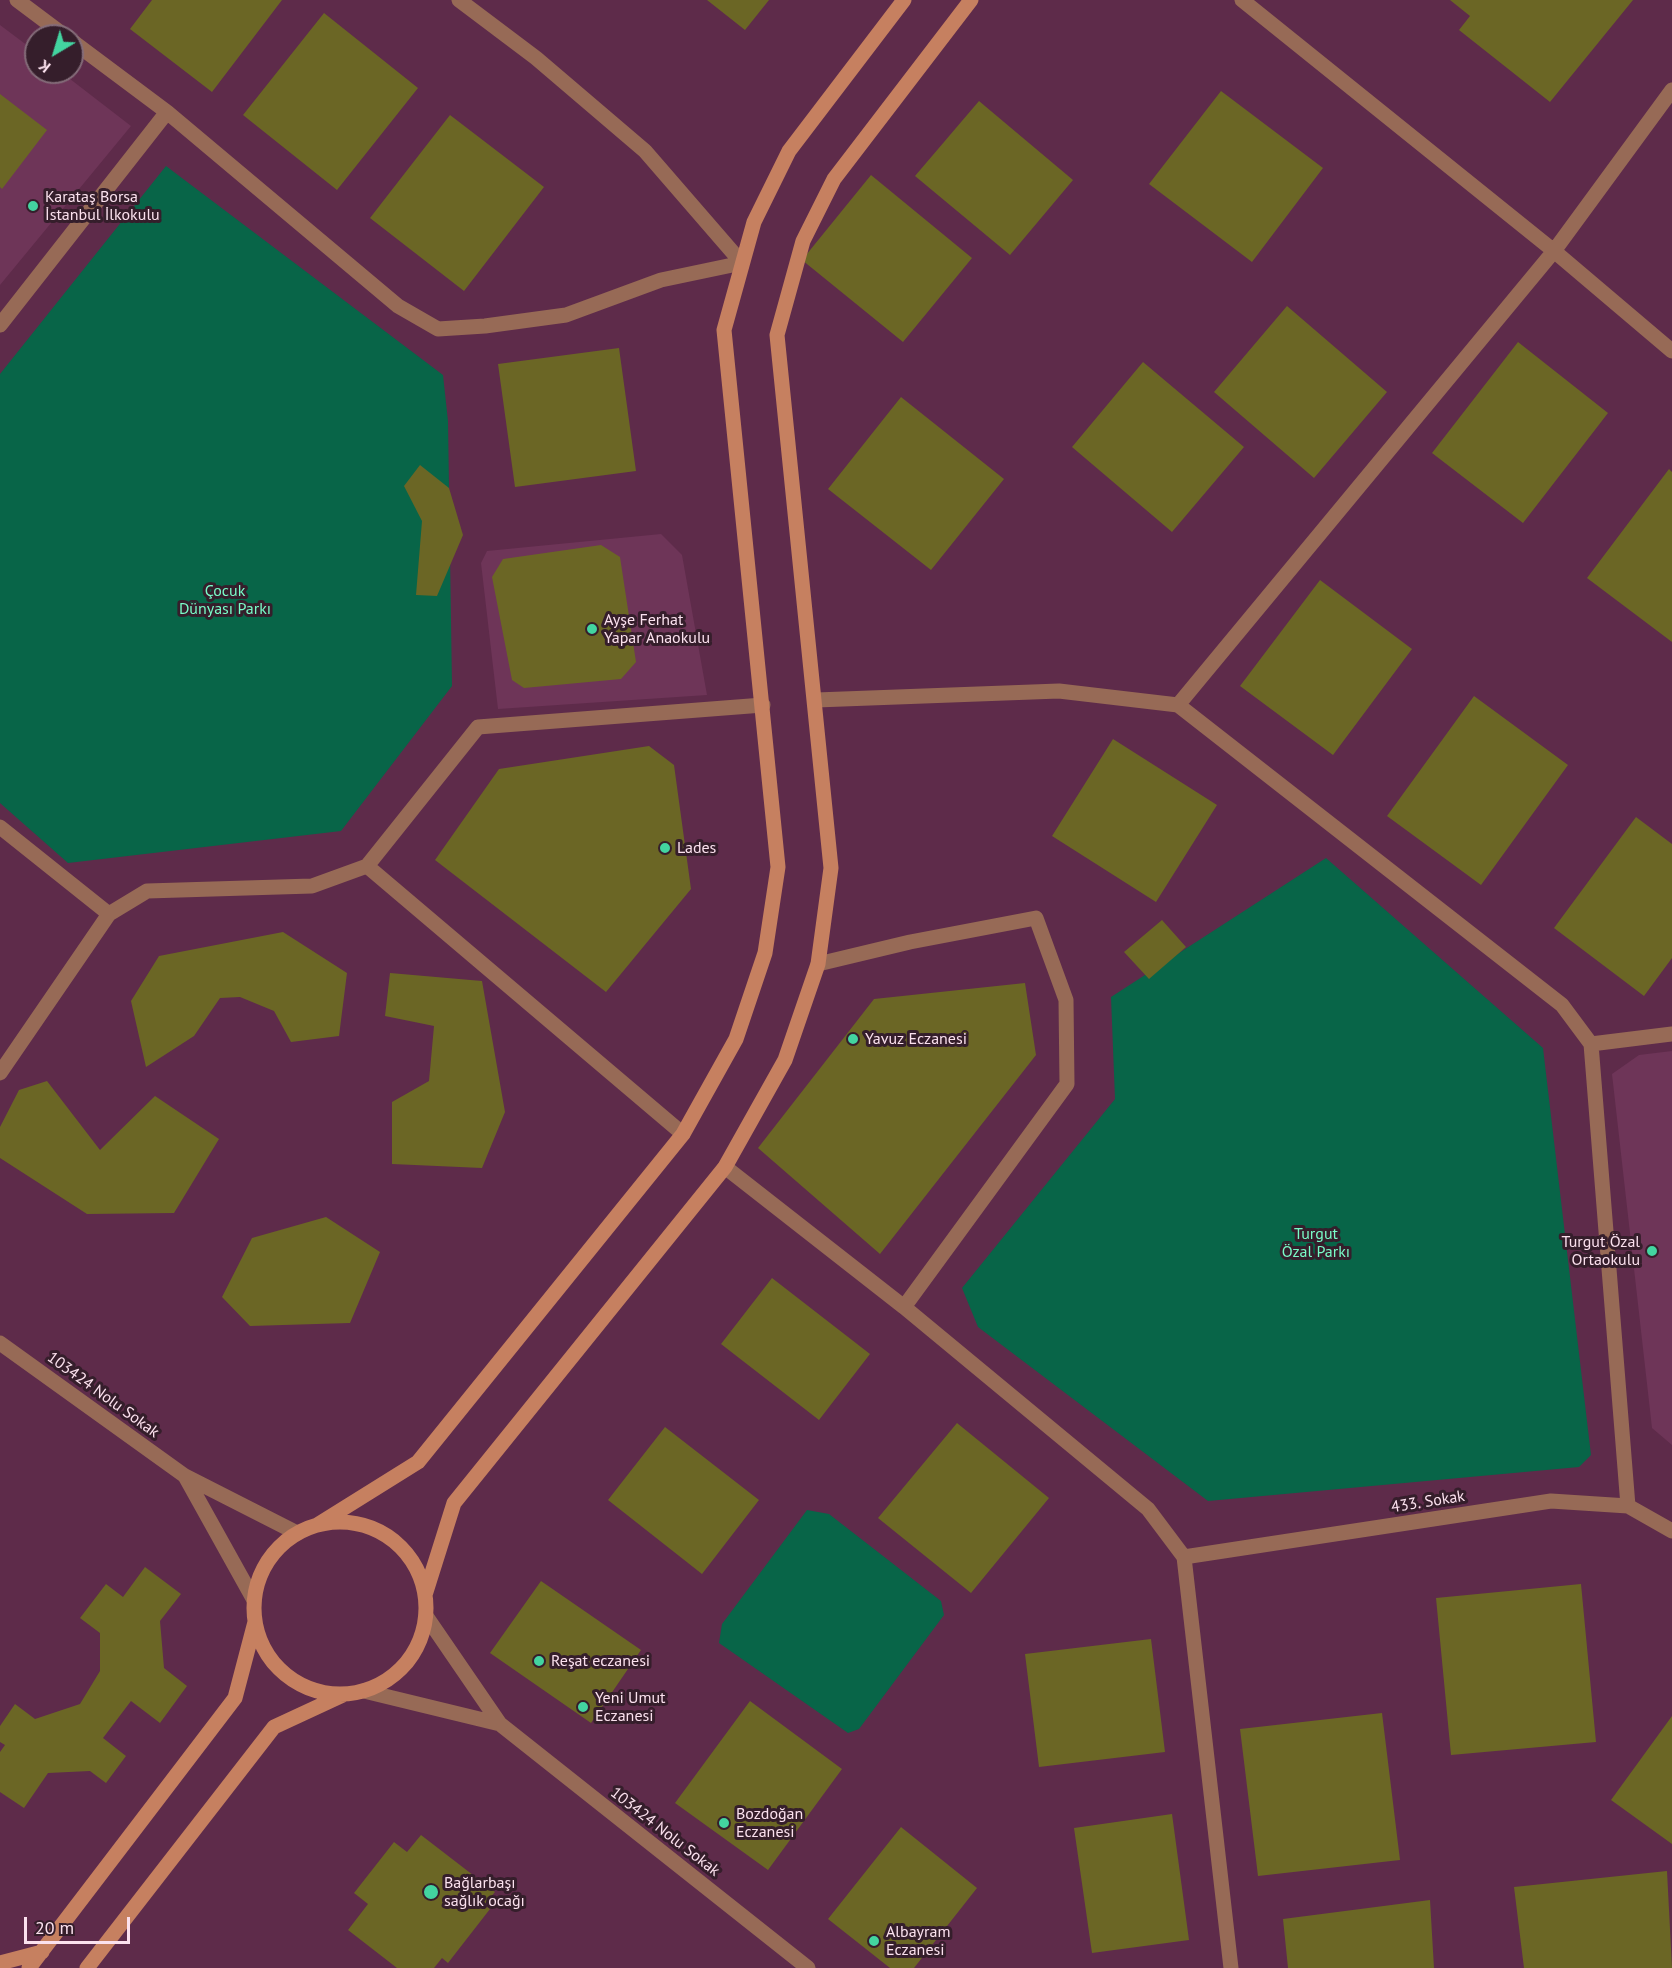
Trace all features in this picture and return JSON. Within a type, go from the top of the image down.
[{"type":"street","points":[[17,0],[49,24]]},
{"type":"street","points":[[459,0],[536,58],[645,151],[742,263]]},
{"type":"street","points":[[344,1695],[323,1693],[303,1686],[285,1675],[271,1659],[261,1641],[255,1622],[254,1600],[258,1580],[267,1561],[280,1545],[297,1533],[317,1525],[418,1462],[683,1134],[736,1039],[765,953],[778,867],[724,330],[754,222],[789,151],[904,0]]},
{"type":"street","points":[[425,1595],[454,1503],[725,1167],[785,1060],[818,964],[831,868],[816,700],[777,335],[803,241],[834,179],[971,0]]},
{"type":"street","points":[[1242,0],[1554,251],[1672,351]]},
{"type":"street","points":[[84,50],[167,112],[398,306],[438,329],[484,326],[566,315],[661,280],[742,263]]},
{"type":"street","points":[[1178,705],[1554,251],[1672,90]]},
{"type":"street","points":[[0,325],[167,112]]},
{"type":"street","points":[[816,700],[1059,691],[1178,705],[1562,1005],[1591,1044],[1628,1506]]},
{"type":"street","points":[[0,1073],[109,914],[147,891],[312,886],[368,866],[478,727],[763,705]]},
{"type":"street","points":[[0,827],[109,914]]},
{"type":"street","points":[[368,866],[683,1134]]},
{"type":"street","points":[[818,964],[910,942],[1036,918],[1066,1000],[1067,1084],[904,1307]]},
{"type":"street","points":[[1591,1044],[1672,1034]]},
{"type":"street","points":[[725,1167],[904,1307],[1148,1509],[1184,1557],[1231,1968]]},
{"type":"street","name":"103424 Nolu Sokak","points":[[0,1343],[185,1476],[297,1533]]},
{"type":"street","name":"103424 Nolu Sokak","points":[[185,1476],[254,1600]]},
{"type":"street","name":"433. Sokak","points":[[1184,1557],[1551,1501],[1628,1506],[1672,1532]]},
{"type":"street","points":[[87,1968],[274,1727],[344,1695],[364,1691],[383,1683],[400,1671],[413,1655],[422,1636],[426,1616],[425,1595],[420,1575],[410,1557],[378,1530],[358,1524],[337,1522],[317,1525]]},
{"type":"street","name":"103424 Nolu Sokak","points":[[426,1616],[500,1724],[808,1968]]},
{"type":"street","points":[[29,1968],[235,1698],[255,1622]]},
{"type":"street","name":"103424 Nolu Sokak","points":[[364,1691],[500,1724]]},
{"type":"street","points":[[0,1963],[42,1952]]},
{"type":"shaded area","name":"Karataş Borsa İstanbul İlkokulu","points":[[0,25],[24,43],[24,84],[77,84],[131,126],[0,285]]},
{"type":"shaded area","name":"Ayşe Ferhat Yapar Anaokulu","points":[[661,534],[682,555],[707,695],[498,709],[481,563],[487,551]]},
{"type":"shaded area","name":"Turgut Özal Ortaokulu","points":[[1672,1051],[1672,1445],[1652,1428],[1612,1074],[1639,1055]]},
{"type":"green space","name":"Çocuk Dünyası Parkı","points":[[166,166],[443,375],[448,421],[452,686],[341,831],[68,863],[0,803],[0,374]]},
{"type":"green space","name":"Turgut Özal Parkı","points":[[1326,858],[1543,1048],[1591,1455],[1579,1467],[1208,1501],[978,1327],[962,1288],[1115,1099],[1111,997]]},
{"type":"green space","points":[[807,1510],[829,1514],[941,1601],[944,1615],[859,1729],[848,1733],[719,1643],[722,1624]]},
{"type":"building","points":[[152,0],[282,0],[212,92],[130,29]]},
{"type":"building","points":[[707,0],[769,0],[745,30]]},
{"type":"building","points":[[1450,0],[1633,0],[1550,102],[1459,30],[1470,16]]},
{"type":"building","points":[[324,13],[418,88],[337,190],[243,115]]},
{"type":"building","points":[[1221,91],[1323,168],[1252,262],[1149,184]]},
{"type":"building","points":[[0,94],[47,130],[2,189],[0,187]]},
{"type":"building","points":[[979,101],[1073,180],[1010,255],[915,176]]},
{"type":"building","points":[[450,115],[544,187],[464,291],[370,218]]},
{"type":"building","points":[[871,175],[972,258],[903,342],[802,260]]},
{"type":"building","points":[[1287,306],[1387,392],[1314,478],[1214,392]]},
{"type":"building","points":[[1518,342],[1608,413],[1523,523],[1432,453]]},
{"type":"building","points":[[619,348],[636,471],[515,487],[498,364]]},
{"type":"building","points":[[1143,362],[1244,447],[1172,532],[1072,447]]},
{"type":"building","points":[[901,397],[1004,479],[931,570],[828,489]]},
{"type":"building","points":[[420,465],[449,488],[463,535],[437,596],[416,595],[422,521],[404,486]]},
{"type":"building","points":[[1669,469],[1672,472],[1672,642],[1587,578]]},
{"type":"building","points":[[601,545],[620,557],[636,662],[621,679],[524,688],[512,680],[492,577],[503,559]]},
{"type":"building","points":[[1320,580],[1412,649],[1333,755],[1240,686]]},
{"type":"building","points":[[1474,696],[1568,765],[1481,885],[1387,816]]},
{"type":"building","points":[[1113,739],[1217,805],[1156,902],[1052,836]]},
{"type":"building","points":[[649,746],[674,765],[691,889],[606,992],[435,860],[499,769]]},
{"type":"building","points":[[1636,817],[1672,844],[1672,958],[1644,996],[1554,928]]},
{"type":"building","points":[[1162,920],[1186,947],[1149,979],[1124,952]]},
{"type":"building","points":[[283,932],[347,973],[339,1036],[291,1042],[274,1011],[240,997],[220,998],[194,1036],[146,1067],[131,1001],[159,956]]},
{"type":"building","points":[[390,973],[482,981],[505,1112],[482,1168],[392,1164],[392,1102],[429,1081],[434,1026],[385,1016]]},
{"type":"building","points":[[1025,983],[1036,1055],[880,1254],[758,1148],[874,999]]},
{"type":"building","points":[[47,1081],[100,1150],[155,1096],[219,1139],[174,1213],[87,1214],[0,1158],[0,1127],[19,1090]]},
{"type":"building","points":[[326,1217],[380,1252],[350,1323],[250,1326],[222,1297],[252,1238]]},
{"type":"building","points":[[772,1278],[870,1354],[819,1420],[721,1344]]},
{"type":"building","points":[[957,1423],[1049,1498],[971,1593],[878,1518]]},
{"type":"building","points":[[665,1427],[759,1500],[702,1574],[608,1500]]},
{"type":"building","points":[[145,1567],[181,1594],[160,1621],[164,1668],[187,1686],[160,1723],[131,1701],[103,1738],[126,1756],[106,1783],[90,1771],[48,1773],[24,1808],[0,1792],[0,1752],[5,1745],[0,1742],[0,1726],[15,1704],[35,1719],[80,1704],[100,1671],[100,1633],[80,1618],[106,1584],[123,1597]]},
{"type":"building","points":[[541,1581],[641,1650],[591,1723],[490,1653]]},
{"type":"building","points":[[1581,1584],[1596,1742],[1451,1755],[1436,1598]]},
{"type":"building","points":[[1151,1639],[1165,1752],[1039,1767],[1025,1654]]},
{"type":"building","points":[[750,1701],[842,1769],[768,1870],[675,1803]]},
{"type":"building","points":[[1382,1713],[1400,1860],[1258,1876],[1240,1729]]},
{"type":"building","points":[[1672,1716],[1672,1844],[1611,1800]]},
{"type":"building","points":[[1172,1814],[1189,1940],[1092,1953],[1074,1828]]},
{"type":"building","points":[[901,1827],[977,1888],[914,1968],[890,1968],[828,1919]]},
{"type":"building","points":[[421,1835],[495,1892],[484,1905],[490,1909],[448,1963],[442,1958],[434,1968],[397,1968],[348,1930],[368,1904],[354,1893],[394,1842],[407,1852]]},
{"type":"building","points":[[1667,1871],[1672,1968],[1524,1968],[1514,1887]]},
{"type":"building","points":[[1430,1900],[1434,1968],[1288,1968],[1283,1919]]},
{"type":"place","name":"Karataş Borsa İstanbul İlkokulu","points":[[33,206]]},
{"type":"place","name":"Ayşe Ferhat Yapar Anaokulu","points":[[592,629]]},
{"type":"place","name":"Lades","points":[[665,848]]},
{"type":"place","name":"Yavuz Eczanesi","points":[[853,1039]]},
{"type":"place","name":"Turgut Özal Ortaokulu","points":[[1652,1251]]},
{"type":"place","name":"Reşat eczanesi","points":[[539,1661]]},
{"type":"place","name":"Yeni Umut Eczanesi","points":[[583,1707]]},
{"type":"place","name":"Bozdoğan Eczanesi","points":[[724,1823]]},
{"type":"place","name":"Bağlarbaşı sağlık ocağı","points":[[431,1892]]},
{"type":"place","name":"Albayram Eczanesi","points":[[874,1941]]}]
